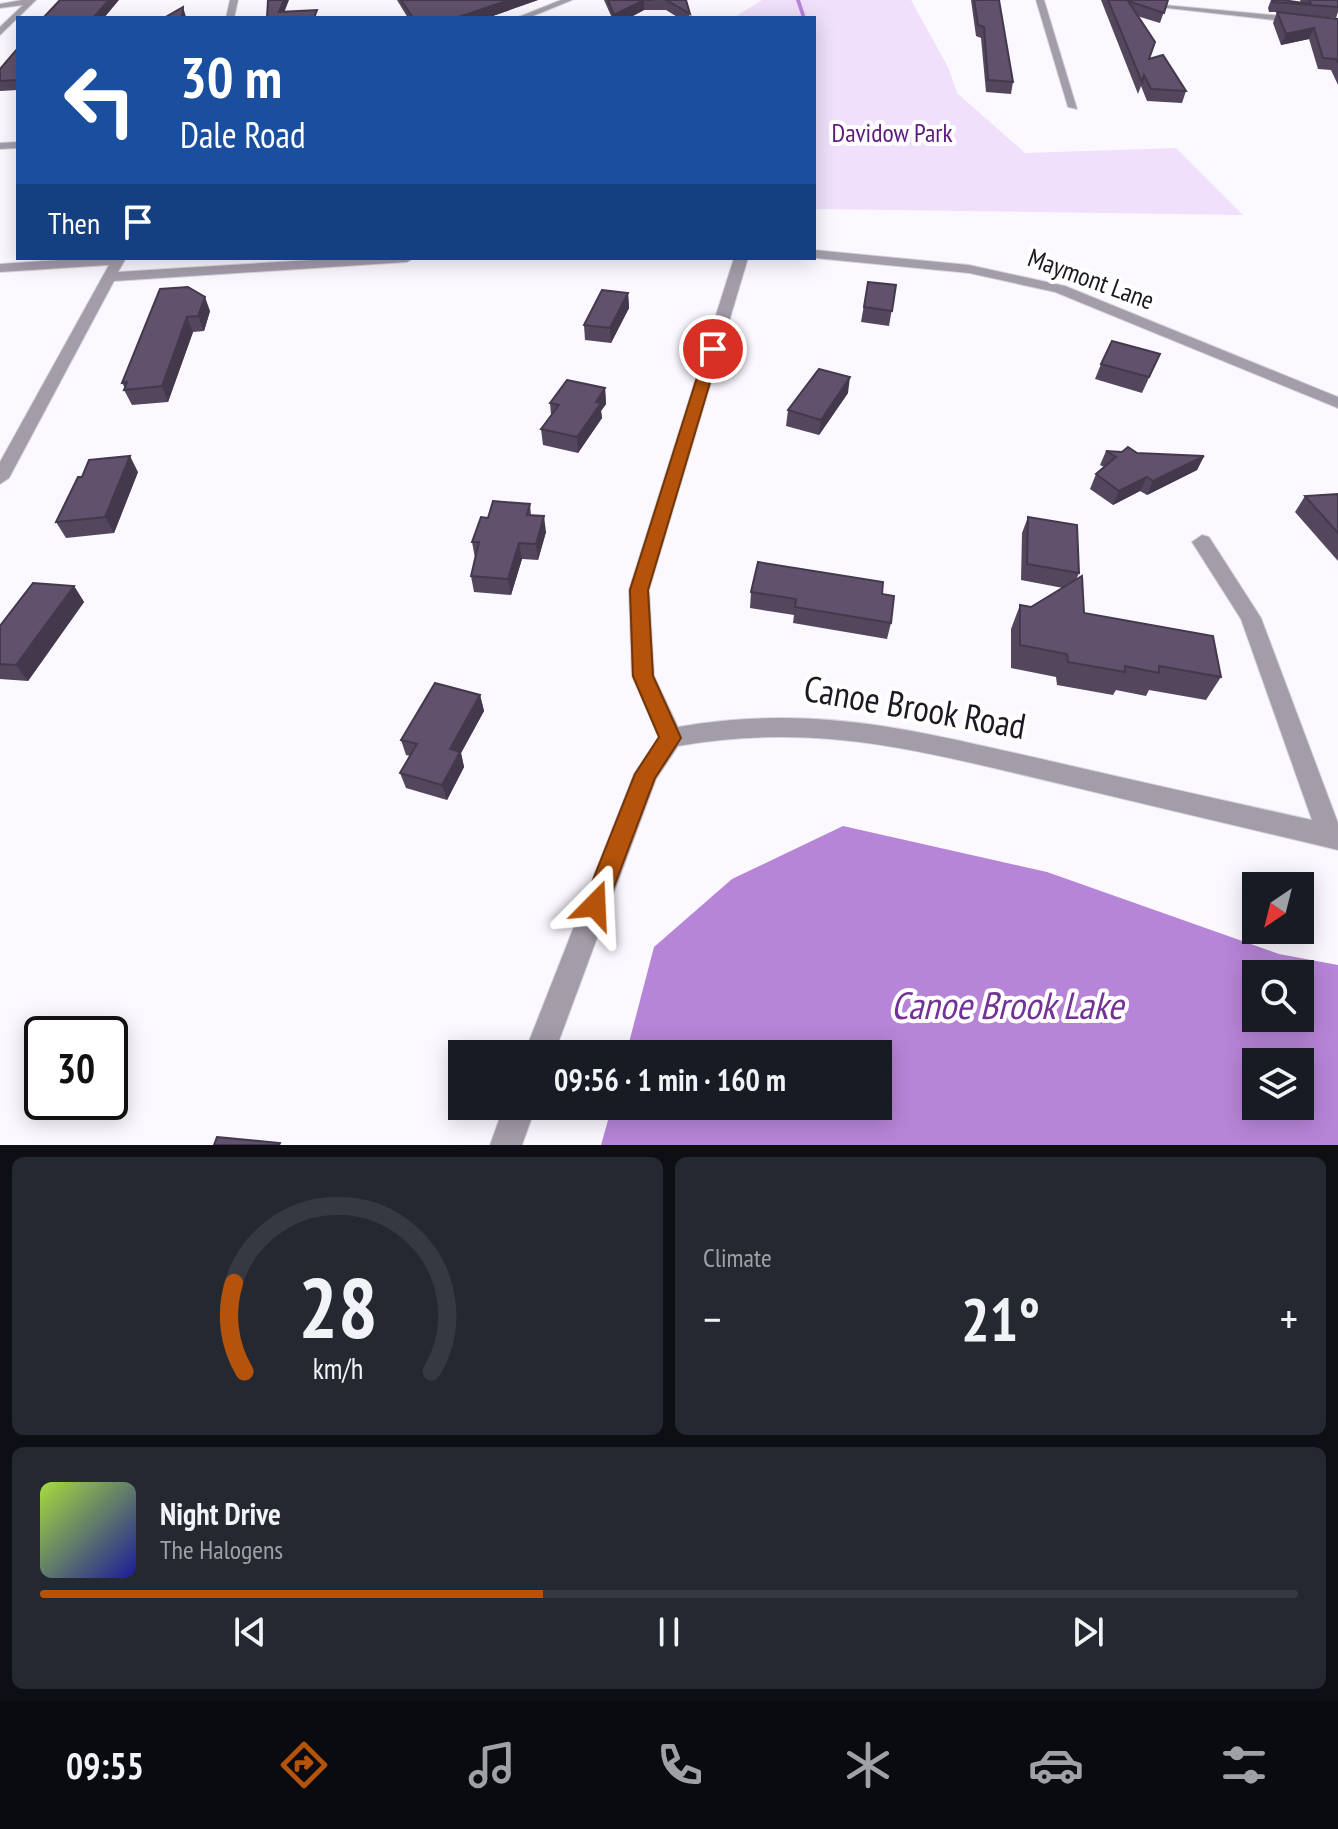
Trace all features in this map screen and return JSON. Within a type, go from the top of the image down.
[{"type":"street","points":[[539,0],[554,3]]},
{"type":"street","points":[[525,16],[568,0]]},
{"type":"street","points":[[1040,0],[1073,107]]},
{"type":"street","points":[[1114,0],[1338,24]]},
{"type":"street","points":[[0,6],[32,1]]},
{"type":"street","points":[[17,16],[32,1]]},
{"type":"street","points":[[0,32],[16,16]]},
{"type":"street","name":"Maymont Lane","points":[[816,254],[987,270],[1024,278],[1060,289],[1338,403]]},
{"type":"street","points":[[0,268],[105,260]]},
{"type":"street","points":[[0,478],[118,260]]},
{"type":"street","points":[[109,277],[376,260]]},
{"type":"street","points":[[544,1040],[646,774],[671,738],[643,676],[639,590],[740,260]]},
{"type":"street","points":[[1202,542],[1251,618],[1334,837]]},
{"type":"street","name":"Canoe Brook Road","points":[[671,738],[739,725],[839,726],[909,739],[1334,837]]},
{"type":"street","points":[[506,1145],[515,1120]]},
{"type":"green space","name":"Davidow Park","points":[[762,0],[911,0],[949,69],[957,93],[1025,153],[1176,148],[1243,215],[816,209],[816,16],[736,16]]},
{"type":"water","name":"Canoe Brook Lake","points":[[843,826],[1047,872],[1242,941],[1242,944],[1311,960],[1242,960],[1242,1032],[1314,1032],[1314,961],[1338,965],[1338,1145],[601,1145],[608,1120],[892,1120],[892,1040],[630,1040],[654,947],[732,879]]},
{"type":"building","points":[[60,0],[109,0],[95,16],[45,16]]},
{"type":"building","points":[[268,0],[284,0],[279,12],[317,10],[315,16],[267,16]]},
{"type":"building","points":[[401,0],[509,0],[462,16],[412,16]]},
{"type":"building","points":[[608,0],[644,0],[614,15]]},
{"type":"building","points":[[666,0],[686,0],[690,14]]},
{"type":"building","points":[[974,0],[999,0],[1013,82],[988,80],[984,27],[978,25]]},
{"type":"building","points":[[1108,0],[1168,0],[1164,13],[1128,1],[1155,42],[1149,59],[1163,55],[1186,91],[1151,89],[1144,75],[1142,82]]},
{"type":"building","points":[[1309,0],[1338,0],[1338,7],[1273,2],[1311,4]]},
{"type":"building","points":[[183,7],[182,16],[167,16]]},
{"type":"building","points":[[1277,12],[1338,19],[1338,63],[1336,59],[1323,58],[1314,28],[1286,34]]},
{"type":"building","points":[[16,50],[16,80],[0,81],[0,69]]},
{"type":"building","points":[[868,282],[896,285],[892,311],[864,307]]},
{"type":"building","points":[[188,287],[205,297],[198,316],[187,317],[162,386],[124,390],[127,382],[122,383],[160,289]]},
{"type":"building","points":[[602,290],[628,293],[610,328],[584,325]]},
{"type":"building","points":[[1112,341],[1160,354],[1149,377],[1101,364]]},
{"type":"building","points":[[819,369],[850,377],[821,420],[788,410]]},
{"type":"building","points":[[567,380],[605,388],[596,402],[601,403],[577,437],[541,429],[559,405],[550,403]]},
{"type":"building","points":[[1128,447],[1137,453],[1204,456],[1153,481],[1147,477],[1119,491],[1096,474],[1116,457],[1106,451],[1122,452]]},
{"type":"building","points":[[130,456],[105,517],[56,522],[89,460]]},
{"type":"building","points":[[1338,494],[1338,533],[1305,496]]},
{"type":"building","points":[[493,501],[530,504],[527,515],[544,516],[536,544],[519,543],[508,579],[471,576],[479,542],[472,542],[481,517],[488,518]]},
{"type":"building","points":[[1028,517],[1077,525],[1079,573],[1027,564]]},
{"type":"building","points":[[758,562],[883,582],[882,594],[894,596],[891,623],[795,607],[796,599],[751,592]]},
{"type":"building","points":[[1082,576],[1084,613],[1213,636],[1221,677],[1159,666],[1159,673],[1125,666],[1125,672],[1068,662],[1067,654],[1020,645],[1020,605],[1031,607]]},
{"type":"building","points":[[33,583],[74,586],[16,665],[0,664],[0,626]]},
{"type":"building","points":[[435,683],[480,695],[450,749],[460,752],[442,785],[400,773],[417,744],[401,740]]},
{"type":"building","points":[[217,1137],[280,1143],[214,1145]]},
{"type":"waterway","points":[[798,0],[803,16]]},
{"type":"route","points":[[595,905],[646,774],[671,738],[643,676],[639,590],[713,349]]}]
